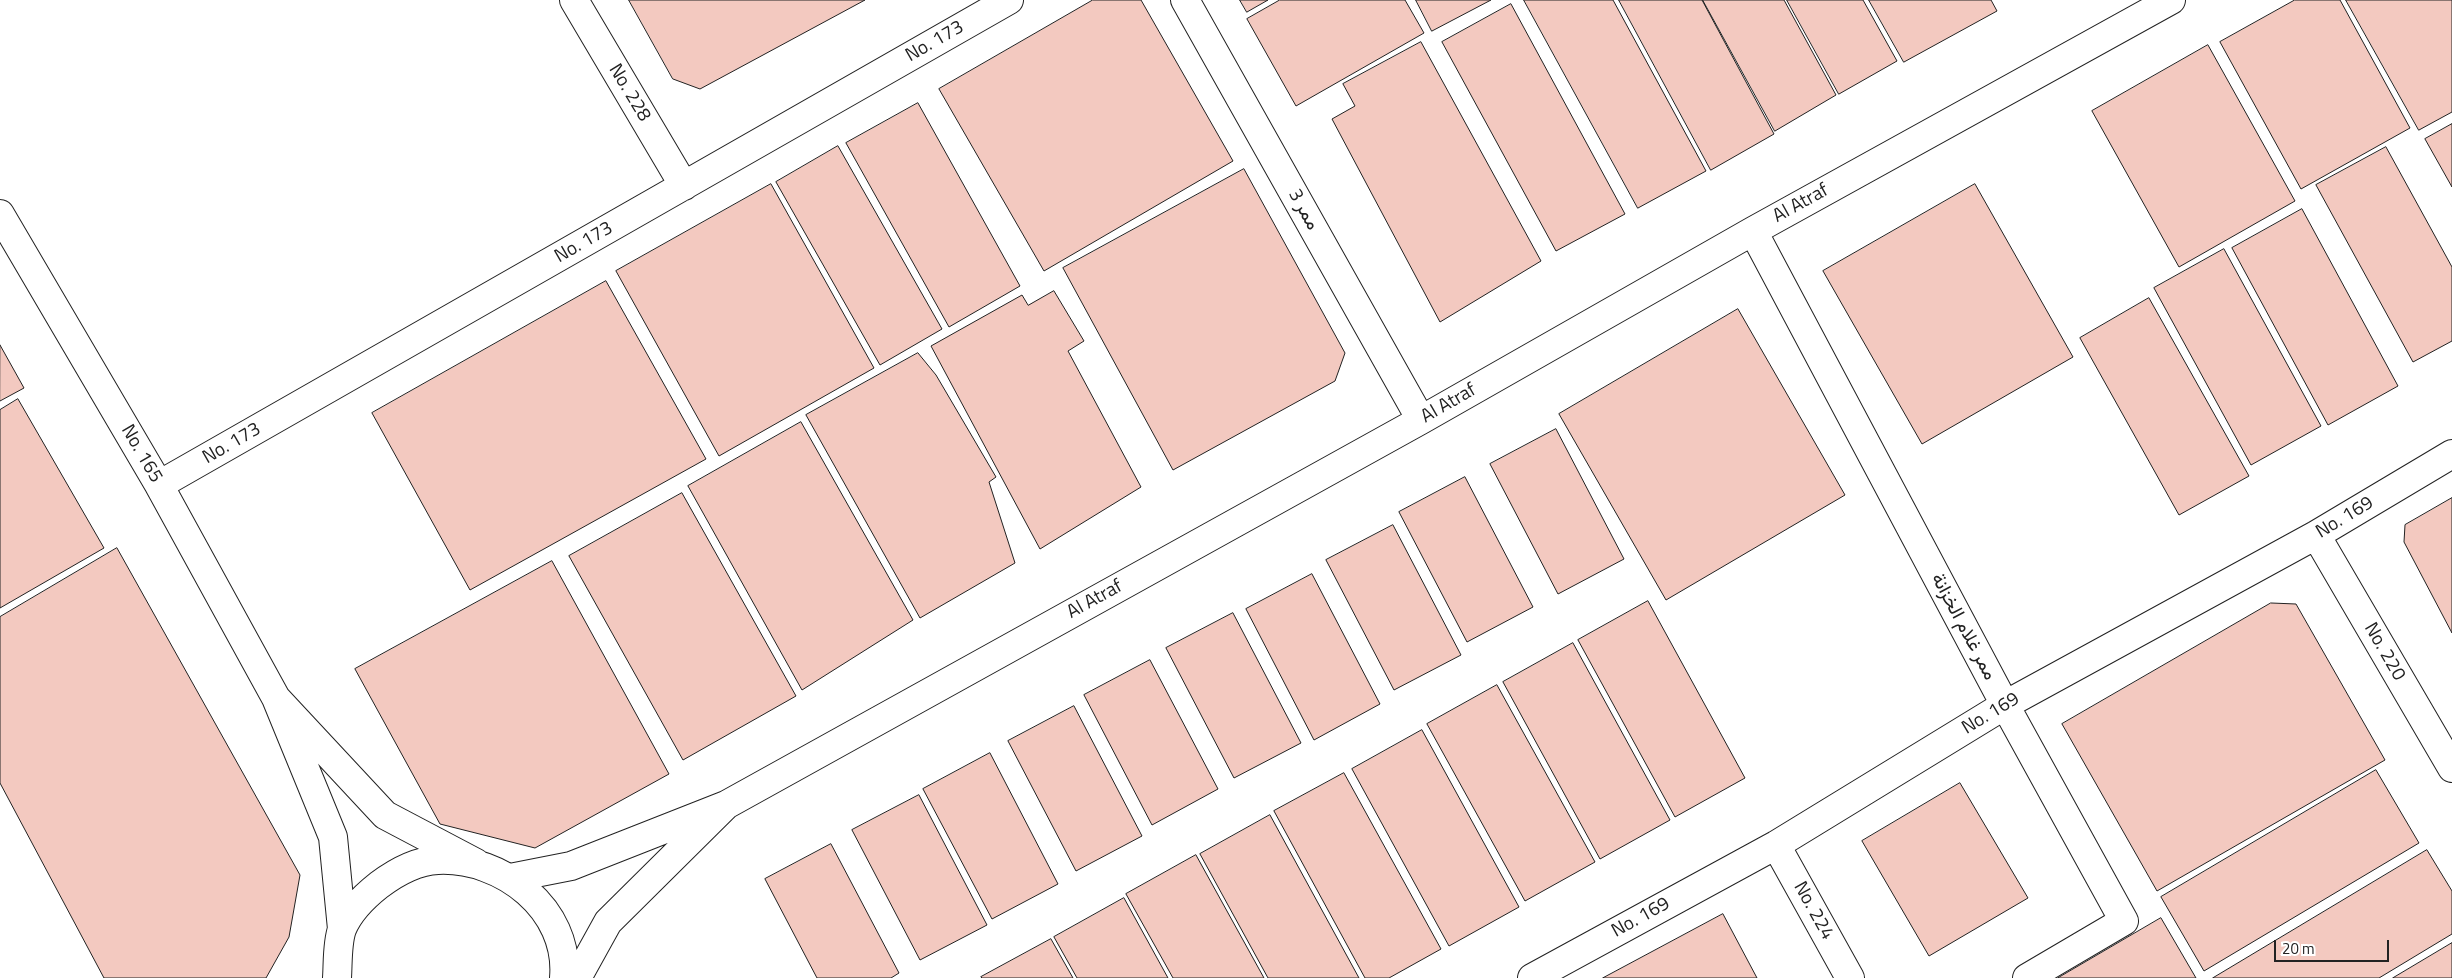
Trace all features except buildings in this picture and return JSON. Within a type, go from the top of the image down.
[{"type":"street","name":"No. 228","points":[[574,0],[684,186]]},
{"type":"street","name":"No. 173","points":[[159,485],[1008,0]]},
{"type":"street","name":"ممر 3","points":[[1185,0],[1421,420]]},
{"type":"street","name":"Al Atraf","points":[[726,804],[1421,420],[1753,231],[2170,0]]},
{"type":"street","name":"No. 165","points":[[0,214],[159,485],[276,698]]},
{"type":"street","name":"ممر غلام الخزانة","points":[[1753,231],[2004,706],[2124,921],[2027,978]]},
{"type":"street","name":"No. 169","points":[[1532,978],[1776,845],[2004,706],[2316,536],[2452,454]]},
{"type":"street","name":"No. 220","points":[[2316,536],[2452,768]]},
{"type":"street","points":[[276,698],[385,815],[476,863],[510,878],[538,901],[556,933],[564,968],[564,978]]},
{"type":"street","points":[[276,698],[334,836],[342,929],[337,978]]},
{"type":"street","points":[[510,878],[571,866],[726,804]]},
{"type":"street","points":[[577,978],[608,922],[726,804]]},
{"type":"street","name":"No. 224","points":[[1776,845],[1850,978]]},
{"type":"street","points":[[342,929],[365,896],[398,872],[436,860],[476,863]]}]
